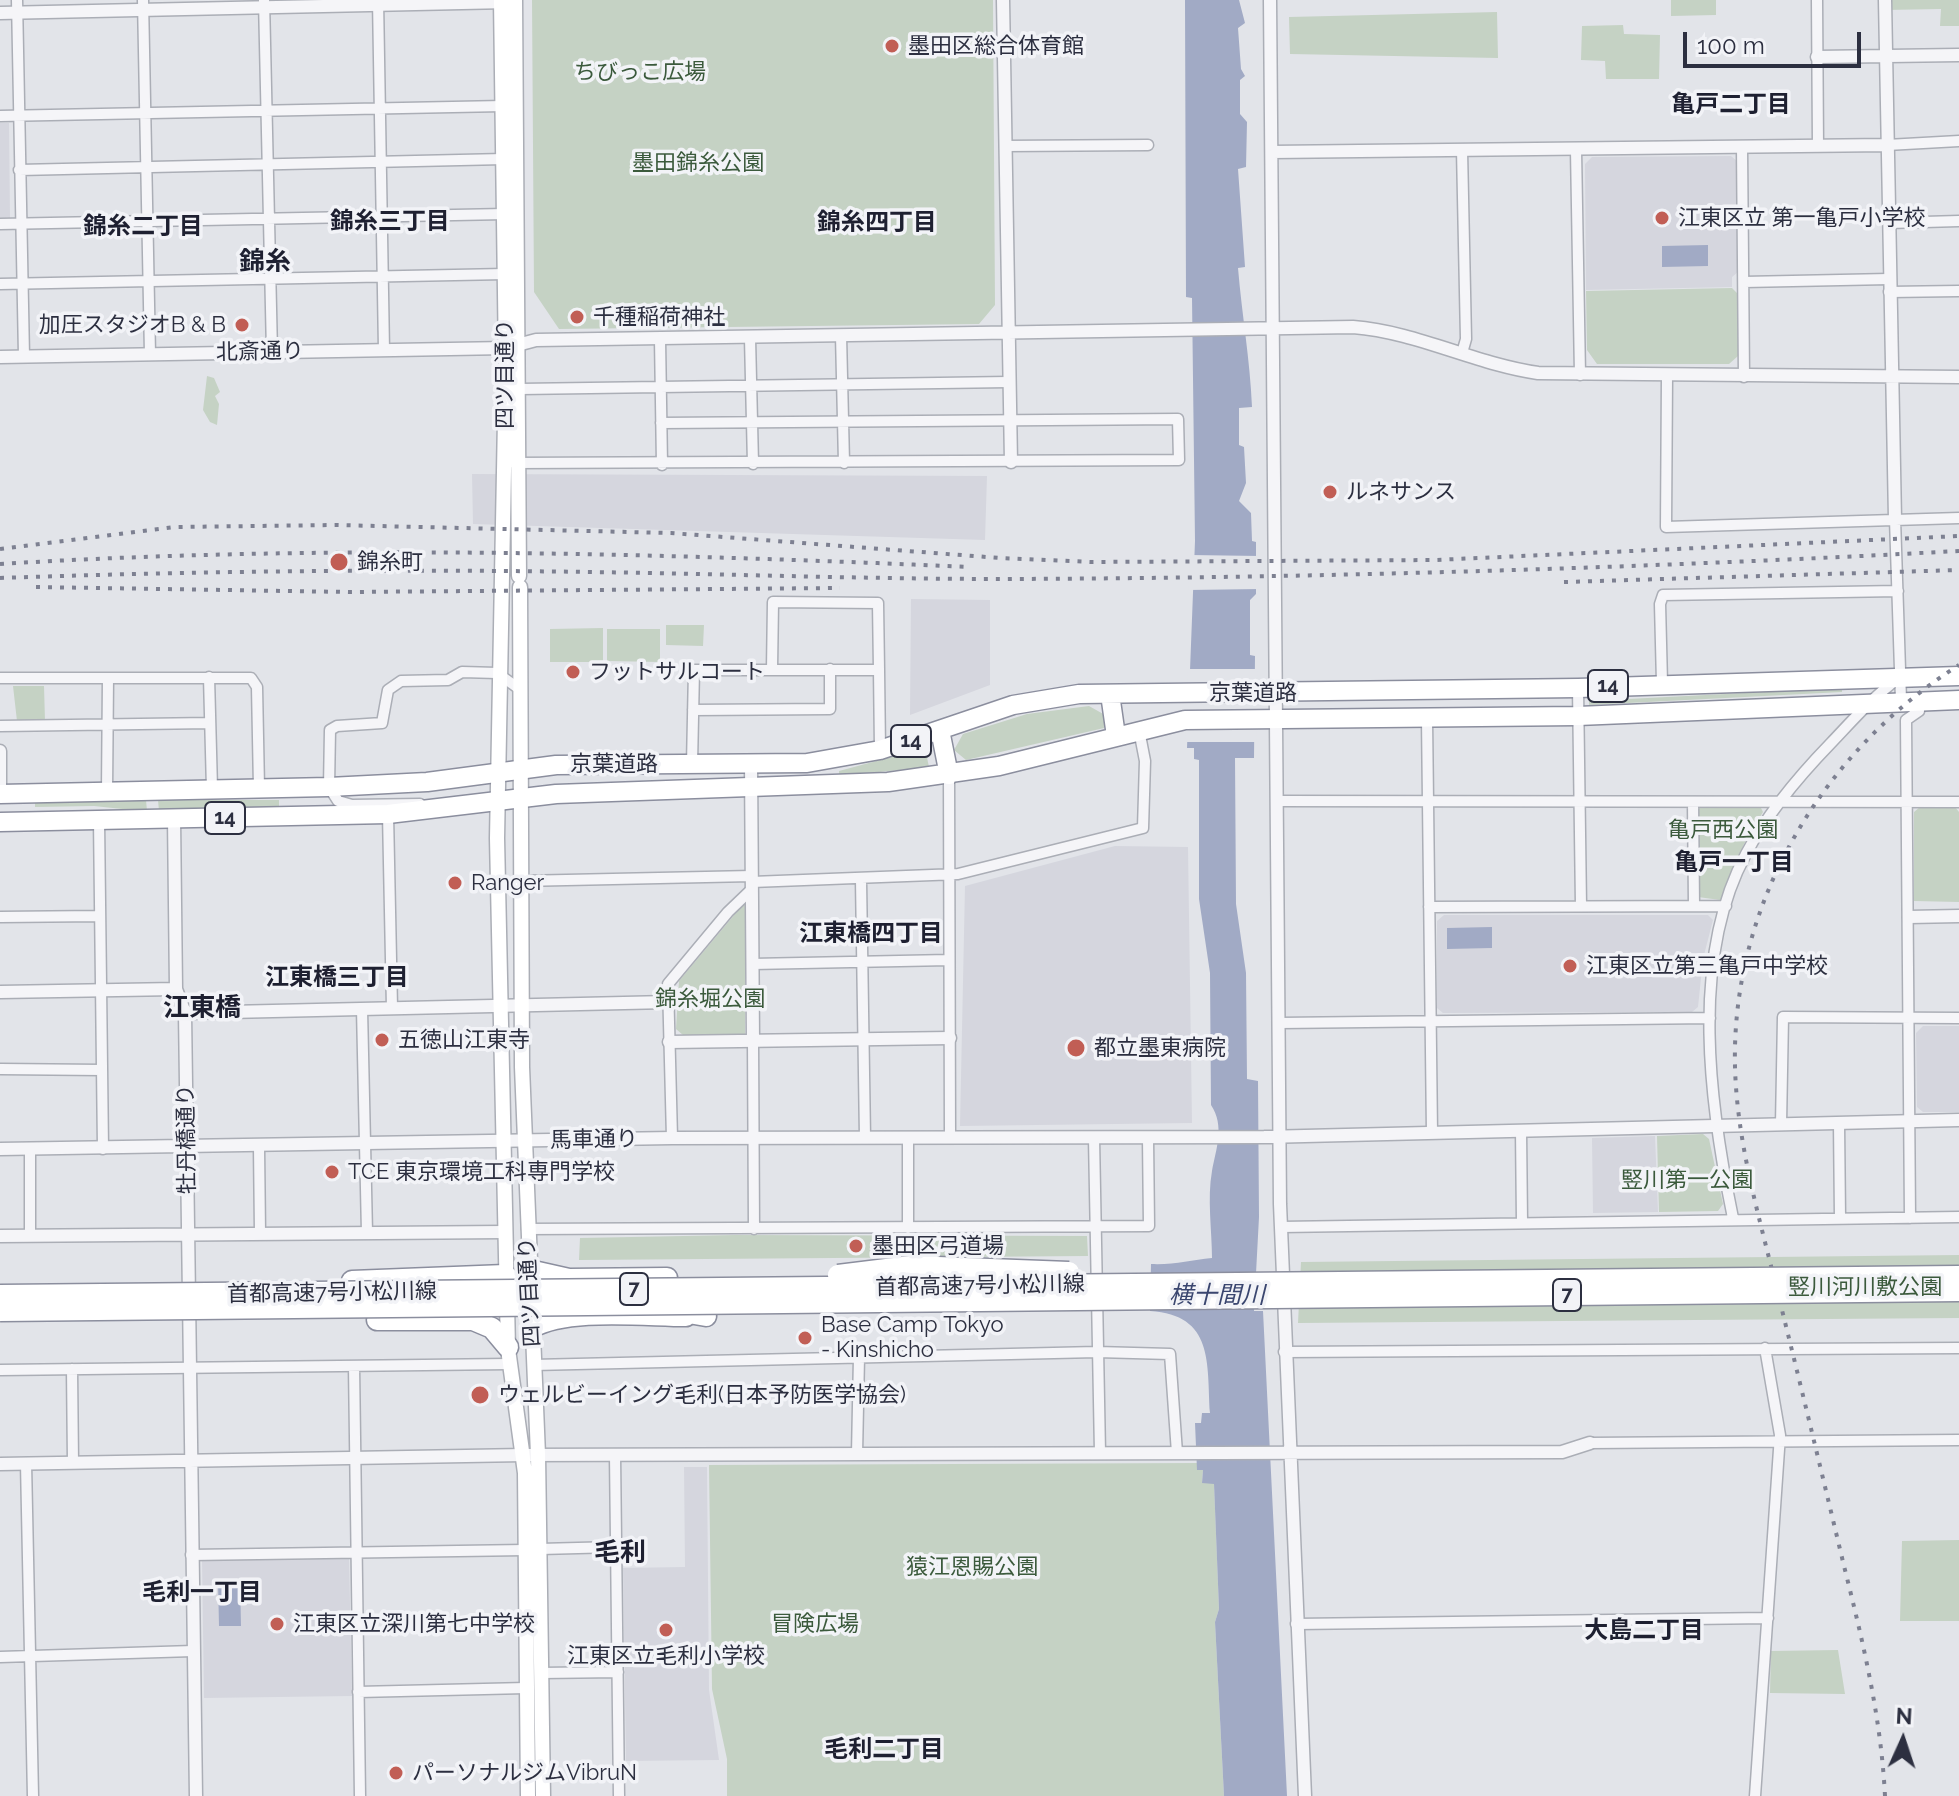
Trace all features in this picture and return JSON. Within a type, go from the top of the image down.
[{"type":"highway","name":"京葉道路","points":[[518,769],[556,765],[807,763],[880,750],[1033,700],[1110,694],[1578,688],[1959,676]]},
{"type":"highway","points":[[1110,694],[1116,736]]},
{"type":"highway","name":"京葉道路","points":[[519,798],[574,793],[751,788],[949,775],[1185,720],[1268,722],[1578,716],[1901,700],[1959,700]]},
{"type":"highway","points":[[940,730],[949,775]]},
{"type":"highway","name":"14","points":[[0,794],[329,787],[427,782],[518,769]]},
{"type":"highway","name":"14","points":[[0,822],[388,814],[519,798]]},
{"type":"highway","points":[[0,1285],[518,1281],[857,1274],[890,1268],[952,1266],[1268,1281]]},
{"type":"highway","name":"首都高速7号小松川線","points":[[0,1295],[1959,1276]]},
{"type":"highway","points":[[518,1281],[556,1302],[611,1301],[706,1316]]},
{"type":"highway","name":"首都高速7号小松川線","points":[[0,1311],[1959,1291]]},
{"type":"highway","points":[[531,1328],[550,1319],[572,1317],[1129,1309],[1175,1298]]},
{"type":"highway","points":[[0,1321],[507,1319]]},
{"type":"highway","points":[[473,1320],[492,1328],[508,1356]]},
{"type":"main road","name":"四ツ目通り","points":[[508,1],[503,106],[505,274],[520,389],[518,769],[527,1229],[518,1281],[507,1319],[508,1356],[531,1455]]},
{"type":"main road","name":"四ツ目通り","points":[[508,1],[513,346],[497,673],[497,854],[504,1232],[531,1328],[533,1365],[532,1549],[526,1688],[528,1796]]},
{"type":"main road","name":"四ツ目通り","points":[[532,1549],[541,1673],[543,1796]]},
{"type":"street","points":[[1003,0],[1011,462]]},
{"type":"street","points":[[1270,0],[1276,693],[1268,722],[1278,801],[1284,1352],[1305,1796]]},
{"type":"street","points":[[1817,0],[1818,146]]},
{"type":"street","points":[[1885,0],[1890,378],[1901,700],[1919,711],[1906,720],[1910,1218]]},
{"type":"street","points":[[0,13],[17,6],[508,1]]},
{"type":"street","points":[[378,2],[384,350]]},
{"type":"street","points":[[264,4],[272,352]]},
{"type":"street","points":[[143,5],[150,354]]},
{"type":"street","points":[[17,6],[24,356]]},
{"type":"street","points":[[1817,57],[1959,55]]},
{"type":"street","points":[[0,116],[503,106]]},
{"type":"street","points":[[1272,152],[1576,150],[1959,141]]},
{"type":"street","points":[[1005,146],[1148,145]]},
{"type":"street","points":[[1742,147],[1744,377]]},
{"type":"street","points":[[1462,150],[1466,339],[1462,353]]},
{"type":"street","points":[[1576,150],[1580,375]]},
{"type":"street","points":[[19,170],[504,159]]},
{"type":"street","points":[[0,224],[505,214]]},
{"type":"street","points":[[1889,223],[1959,221]]},
{"type":"street","points":[[0,284],[505,274]]},
{"type":"street","points":[[1744,282],[1959,291]]},
{"type":"street","name":"北斎通り","points":[[0,357],[513,346],[536,340],[1254,329],[1381,330],[1512,369],[1580,375],[1959,377]]},
{"type":"street","points":[[841,335],[844,463]]},
{"type":"street","points":[[750,338],[753,464]]},
{"type":"street","points":[[660,339],[662,465]]},
{"type":"street","points":[[1667,376],[1666,527],[1959,518]]},
{"type":"street","points":[[520,389],[1009,382]]},
{"type":"street","points":[[505,463],[662,465],[1177,461],[1178,419],[661,423]]},
{"type":"street","points":[[1662,683],[1660,604],[1663,595],[1898,591]]},
{"type":"street","points":[[772,669],[773,602],[878,603],[880,750]]},
{"type":"street","points":[[693,710],[830,709],[830,669]]},
{"type":"street","points":[[692,764],[694,670],[879,670]]},
{"type":"street","points":[[454,808],[405,802],[342,804],[329,787],[330,730],[337,726],[382,723],[388,690],[393,684],[448,680],[462,672],[497,673],[518,688]]},
{"type":"street","points":[[1733,1218],[1714,1126],[1710,1018],[1726,906],[1745,855],[1781,802],[1867,702],[1901,676]]},
{"type":"street","points":[[209,677],[212,789]]},
{"type":"street","points":[[0,678],[251,678],[257,687],[259,788]]},
{"type":"street","points":[[107,791],[108,678]]},
{"type":"street","points":[[1578,688],[1581,906]]},
{"type":"street","points":[[1427,719],[1432,1133]]},
{"type":"street","points":[[0,726],[210,723]]},
{"type":"street","points":[[520,881],[752,882],[948,875],[1143,828],[1147,791],[1139,730]]},
{"type":"street","points":[[0,751],[0,786]]},
{"type":"street","points":[[751,764],[754,1229]]},
{"type":"street","points":[[949,775],[950,1138]]},
{"type":"street","points":[[1278,801],[1959,802]]},
{"type":"street","points":[[1693,802],[1694,906]]},
{"type":"street","points":[[388,814],[392,1008]]},
{"type":"street","name":"牡丹橋通り","points":[[174,818],[176,989],[185,1013],[196,1796]]},
{"type":"street","points":[[99,820],[103,1149]]},
{"type":"street","points":[[861,880],[865,1138]]},
{"type":"street","points":[[672,1138],[668,984],[752,882]]},
{"type":"street","points":[[1429,907],[1726,906]]},
{"type":"street","points":[[0,917],[100,916]]},
{"type":"street","points":[[1909,917],[1959,916]]},
{"type":"street","points":[[752,964],[949,960]]},
{"type":"street","points":[[0,992],[176,989]]},
{"type":"street","points":[[185,1013],[668,1002]]},
{"type":"street","points":[[362,1009],[367,1233]]},
{"type":"street","points":[[1781,1124],[1783,1017],[1959,1018]]},
{"type":"street","points":[[1280,1023],[1710,1018]]},
{"type":"street","points":[[669,1042],[950,1038]]},
{"type":"street","points":[[0,1069],[102,1070]]},
{"type":"street","name":"馬車通り","points":[[0,1149],[365,1146],[672,1138],[1280,1137],[1959,1120]]},
{"type":"street","points":[[1839,1123],[1840,1218]]},
{"type":"street","points":[[1521,1131],[1522,1222]]},
{"type":"street","points":[[908,1138],[908,1228]]},
{"type":"street","points":[[1094,1138],[1100,1453]]},
{"type":"street","points":[[527,1229],[1149,1226],[1148,1138]]},
{"type":"street","points":[[259,1147],[260,1233]]},
{"type":"street","points":[[30,1149],[30,1236]]},
{"type":"street","points":[[1281,1227],[1959,1217]]},
{"type":"street","points":[[0,1236],[504,1232]]},
{"type":"street","points":[[1755,1796],[1779,1440],[1765,1348]]},
{"type":"street","points":[[1284,1352],[1959,1348]]},
{"type":"street","points":[[533,1365],[1097,1352],[1170,1354],[1177,1453]]},
{"type":"street","points":[[0,1370],[354,1366],[508,1356]]},
{"type":"street","points":[[857,1454],[859,1357]]},
{"type":"street","points":[[354,1366],[360,1796]]},
{"type":"street","points":[[72,1369],[73,1463]]},
{"type":"street","points":[[0,1464],[531,1455],[1562,1452],[1590,1443],[1959,1440]]},
{"type":"street","points":[[615,1455],[619,1796]]},
{"type":"street","points":[[26,1463],[33,1796]]},
{"type":"street","points":[[191,1555],[616,1547]]},
{"type":"street","points":[[1296,1624],[1768,1618]]},
{"type":"street","points":[[0,1657],[193,1651]]},
{"type":"street","points":[[541,1673],[618,1672]]},
{"type":"street","points":[[358,1692],[526,1688]]},
{"type":"shaded area","points":[[0,123],[9,123],[10,218],[0,218]]},
{"type":"shaded area","name":"江東区立 第一亀戸小学校","points":[[1731,156],[1738,162],[1738,272],[1732,277],[1732,287],[1586,290],[1585,164],[1592,157]]},
{"type":"shaded area","points":[[472,474],[987,476],[985,540],[473,524]]},
{"type":"shaded area","points":[[911,599],[990,600],[990,685],[910,715]]},
{"type":"shaded area","name":"都立墨東病院","points":[[1115,846],[1188,847],[1192,1123],[960,1126],[965,886]]},
{"type":"shaded area","name":"江東区立第三亀戸中学校","points":[[1444,915],[1708,915],[1713,920],[1703,959],[1698,1007],[1692,1012],[1443,1013],[1437,1008],[1437,921]]},
{"type":"shaded area","points":[[1923,1026],[1959,1026],[1959,1112],[1923,1112],[1917,1107],[1916,1033]]},
{"type":"shaded area","points":[[1655,1136],[1658,1212],[1593,1213],[1592,1138]]},
{"type":"shaded area","name":"江東区立毛利小学校","points":[[684,1467],[707,1467],[709,1690],[719,1760],[626,1761],[623,1568],[685,1567]]},
{"type":"shaded area","name":"江東区立深川第七中学校","points":[[349,1558],[352,1696],[204,1698],[202,1559]]},
{"type":"green space","name":"墨田錦糸公園","points":[[532,0],[993,0],[995,305],[979,324],[559,329],[534,292]]},
{"type":"green space","points":[[1671,0],[1716,0],[1716,15],[1671,16]]},
{"type":"green space","points":[[1885,0],[1959,0],[1959,26],[1940,26],[1941,9],[1885,10]]},
{"type":"green space","points":[[1497,12],[1498,58],[1290,54],[1289,17]]},
{"type":"green space","points":[[1623,25],[1624,34],[1660,35],[1659,79],[1606,79],[1605,61],[1581,60],[1582,26]]},
{"type":"green space","points":[[1732,288],[1738,294],[1738,356],[1729,364],[1597,364],[1587,350],[1586,291]]},
{"type":"green space","points":[[207,376],[214,378],[220,392],[215,396],[219,404],[217,425],[210,422],[203,410]]},
{"type":"green space","points":[[666,625],[704,625],[703,646],[666,645]]},
{"type":"green space","points":[[603,628],[603,662],[550,662],[550,629]]},
{"type":"green space","points":[[607,629],[660,629],[660,662],[607,661]]},
{"type":"green space","points":[[13,686],[44,686],[45,721],[17,721]]},
{"type":"green space","points":[[1842,688],[1842,692],[1589,705],[1589,701]]},
{"type":"green space","points":[[1089,706],[1105,715],[1104,728],[966,760],[954,750],[963,734],[1027,714]]},
{"type":"green space","points":[[925,748],[929,767],[839,776],[839,771]]},
{"type":"green space","points":[[146,800],[147,811],[94,806],[35,807],[35,801]]},
{"type":"green space","points":[[158,800],[279,800],[279,808],[159,811]]},
{"type":"green space","name":"亀戸西公園","points":[[1759,804],[1763,812],[1744,844],[1723,897],[1720,900],[1698,897],[1698,809],[1702,805]]},
{"type":"green space","points":[[1920,807],[1955,807],[1959,812],[1959,902],[1914,901],[1914,812]]},
{"type":"green space","name":"錦糸堀公園","points":[[745,902],[745,1035],[683,1035],[676,1029],[679,981]]},
{"type":"green space","name":"竪川第一公園","points":[[1703,1134],[1709,1139],[1723,1204],[1718,1211],[1659,1212],[1657,1136]]},
{"type":"green space","points":[[1087,1236],[1088,1256],[579,1260],[580,1238]]},
{"type":"green space","name":"竪川河川敷公園","points":[[1959,1255],[1959,1318],[1298,1323],[1301,1262]]},
{"type":"green space","name":"猿江恩賜公園","points":[[1197,1463],[1198,1470],[1203,1470],[1202,1483],[1214,1483],[1219,1609],[1215,1622],[1224,1796],[727,1796],[727,1759],[712,1689],[709,1465]]},
{"type":"green space","points":[[1959,1540],[1959,1621],[1900,1621],[1902,1541]]},
{"type":"green space","points":[[1838,1650],[1845,1694],[1770,1693],[1771,1651]]},
{"type":"water","name":"横十間川","points":[[1185,0],[1239,0],[1245,23],[1238,28],[1241,69],[1245,76],[1240,80],[1240,114],[1247,122],[1246,167],[1238,169],[1245,267],[1238,268],[1252,407],[1239,408],[1239,445],[1244,447],[1246,483],[1239,501],[1251,513],[1252,541],[1256,542],[1256,594],[1250,600],[1250,655],[1255,656],[1254,758],[1235,758],[1236,904],[1246,973],[1247,1079],[1258,1081],[1259,1217],[1254,1311],[1263,1311],[1287,1796],[1224,1796],[1215,1622],[1219,1609],[1214,1484],[1202,1483],[1203,1470],[1197,1470],[1195,1423],[1201,1423],[1202,1413],[1210,1413],[1207,1360],[1196,1332],[1186,1322],[1171,1314],[1150,1311],[1151,1264],[1212,1258],[1210,1192],[1219,1129],[1211,1105],[1210,973],[1199,899],[1199,760],[1194,759],[1194,748],[1187,748],[1195,541],[1192,298],[1186,297]]},
{"type":"water","points":[[1708,245],[1708,266],[1662,267],[1662,246]]},
{"type":"water","points":[[1492,927],[1492,948],[1447,949],[1447,928]]},
{"type":"water","points":[[218,1580],[240,1580],[241,1626],[219,1626]]},
{"type":"pier","points":[[1190,555],[1260,556],[1260,589],[1188,590]]},
{"type":"pier","points":[[1188,669],[1258,669],[1256,742],[1185,742]]},
{"type":"railway","points":[[0,549],[174,527],[336,525],[671,533],[1092,562],[1435,560],[1959,536]]},
{"type":"railway","points":[[0,578],[369,571],[953,579],[1243,577],[1601,567],[1959,551]]},
{"type":"railway","points":[[0,564],[364,552],[607,555],[971,567]]},
{"type":"railway","points":[[1564,582],[1959,570]]},
{"type":"railway","points":[[36,587],[350,592],[840,588]]},
{"type":"railway","points":[[1885,1796],[1880,1737],[1864,1651],[1744,1151],[1735,1067],[1738,1006],[1749,947],[1768,890],[1794,837],[1827,787],[1866,741],[1910,700],[1959,665]]},
{"type":"place","name":"墨田区総合体育館","points":[[892,46]]},
{"type":"place","name":"江東区立 第一亀戸小学校","points":[[1662,218]]},
{"type":"place","name":"千種稲荷神社","points":[[577,317]]},
{"type":"place","name":"加圧スタジオB & B","points":[[242,325]]},
{"type":"place","name":"ルネサンス","points":[[1330,492]]},
{"type":"place","name":"錦糸町","points":[[339,562]]},
{"type":"place","name":"フットサルコート","points":[[573,672]]},
{"type":"place","name":"Ranger","points":[[455,883]]},
{"type":"place","name":"江東区立第三亀戸中学校","points":[[1570,966]]},
{"type":"place","name":"五徳山江東寺","points":[[382,1040]]},
{"type":"place","name":"都立墨東病院","points":[[1076,1048]]},
{"type":"place","name":"TCE 東京環境工科専門学校","points":[[332,1172]]},
{"type":"place","name":"墨田区弓道場","points":[[856,1246]]},
{"type":"place","name":"Base Camp Tokyo - Kinshicho","points":[[805,1338]]},
{"type":"place","name":"ウェルビーイング毛利(日本予防医学協会)","points":[[480,1395]]},
{"type":"place","name":"江東区立深川第七中学校","points":[[277,1624]]},
{"type":"place","name":"江東区立毛利小学校","points":[[666,1630]]},
{"type":"place","name":"パーソナルジムVibruN","points":[[396,1773]]},
{"type":"district","name":"亀戸二丁目","points":[[1731,105]]},
{"type":"district","name":"錦糸三丁目","points":[[390,222]]},
{"type":"district","name":"錦糸四丁目","points":[[877,223]]},
{"type":"district","name":"錦糸二丁目","points":[[143,227]]},
{"type":"district","name":"錦糸","points":[[265,262]]},
{"type":"district","name":"亀戸一丁目","points":[[1734,863]]},
{"type":"district","name":"江東橋四丁目","points":[[871,934]]},
{"type":"district","name":"江東橋三丁目","points":[[337,978]]},
{"type":"district","name":"江東橋","points":[[202,1008]]},
{"type":"district","name":"毛利","points":[[620,1553]]},
{"type":"district","name":"毛利一丁目","points":[[202,1593]]},
{"type":"district","name":"大島二丁目","points":[[1644,1631]]},
{"type":"district","name":"毛利二丁目","points":[[884,1750]]},
{"type":"park label","name":"ちびっこ広場","points":[[640,72]]},
{"type":"park label","name":"冒険広場","points":[[815,1624]]}]
